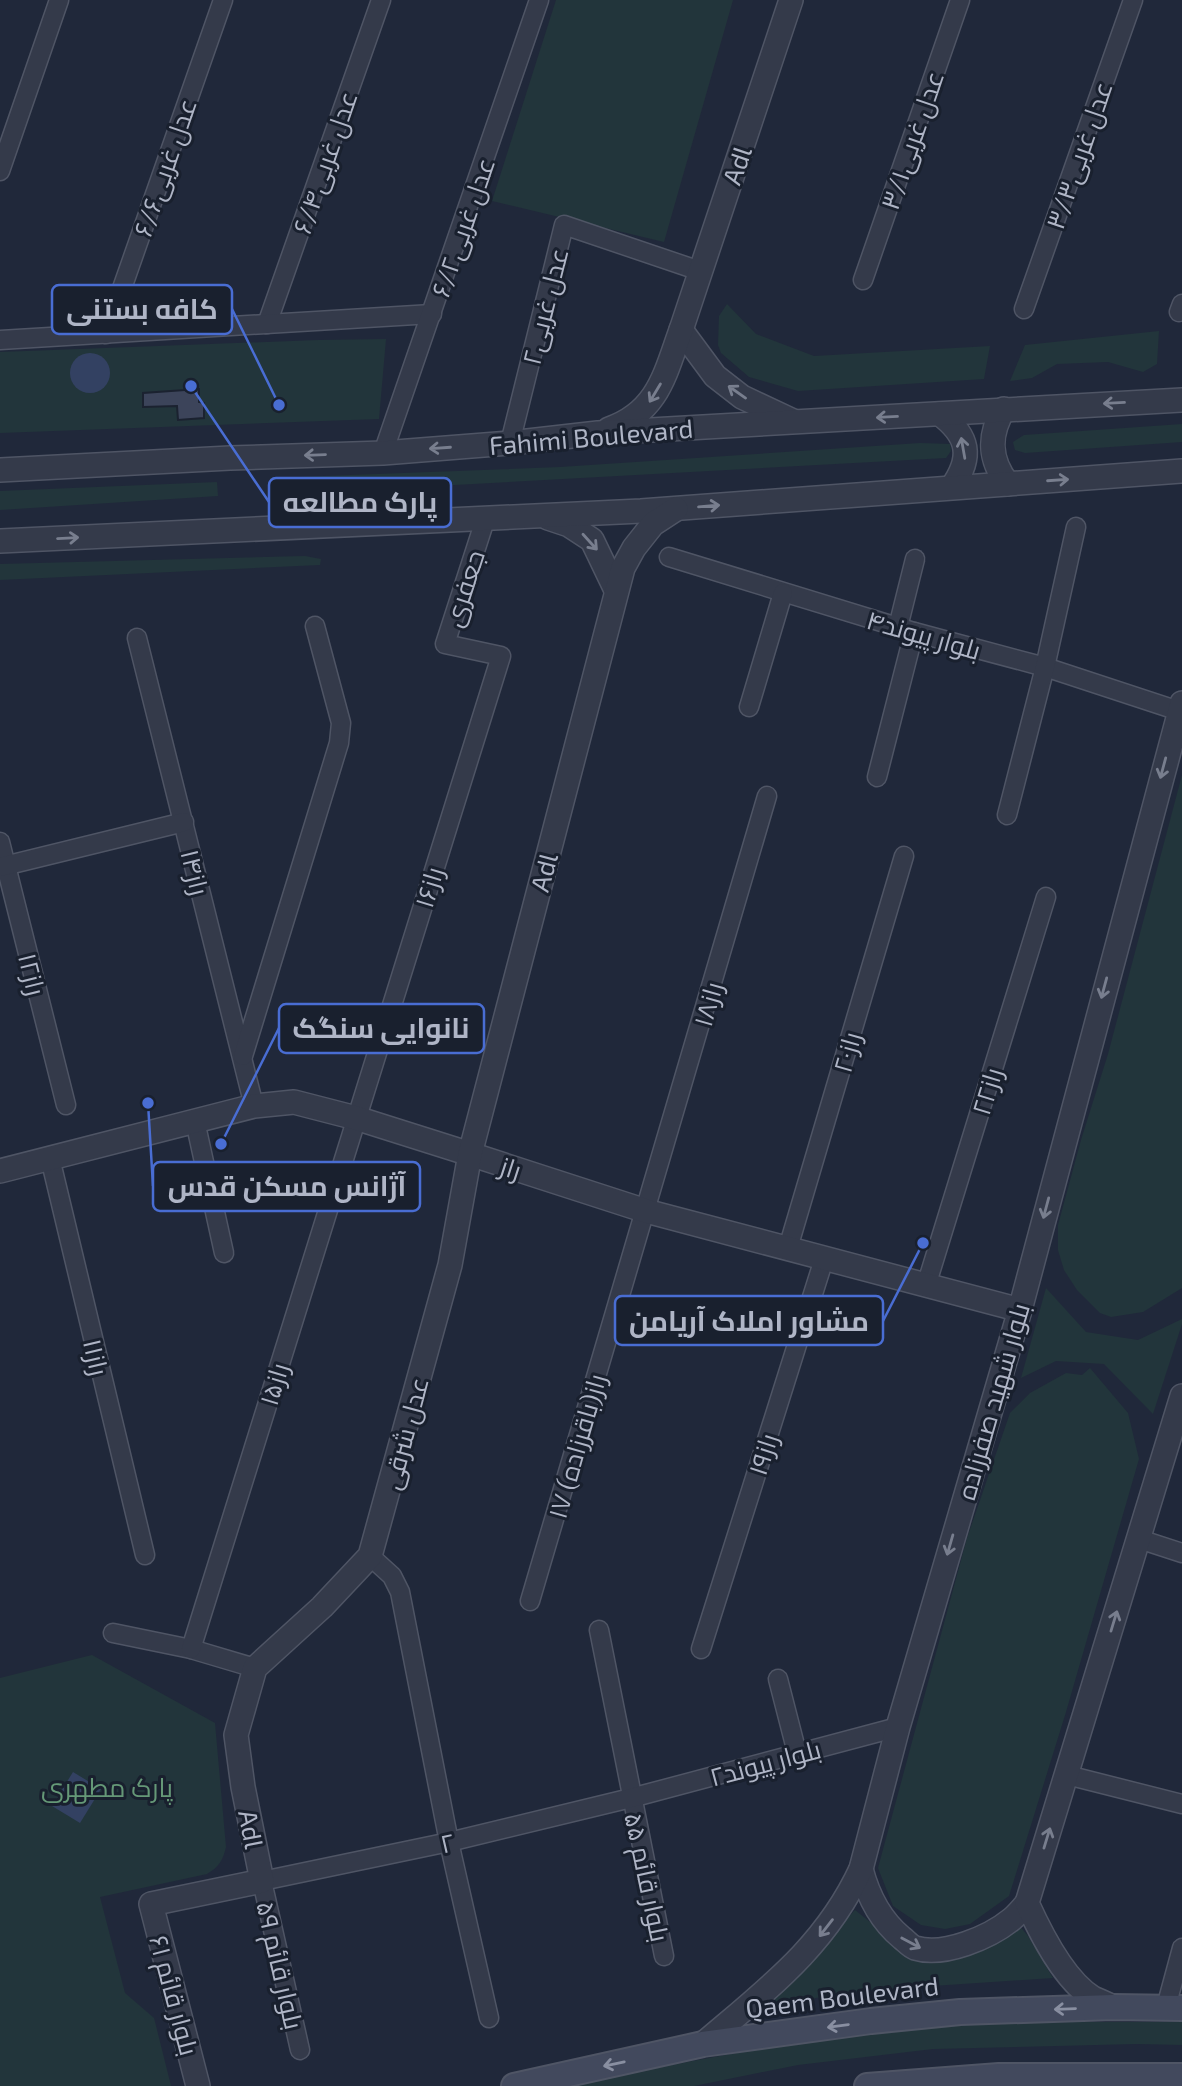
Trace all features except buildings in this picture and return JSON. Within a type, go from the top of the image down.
[{"type":"main road","name":"Qaem Boulevard","points":[[514,2086],[703,2044],[871,2021],[960,2012],[1174,2007]]},
{"type":"main road","points":[[867,2086],[1182,2076]]},
{"type":"street","points":[[0,171],[59,0]]},
{"type":"street","name":"۶/۶عدل غربی","points":[[106,334],[223,0]]},
{"type":"street","name":"۶/۴عدل غربی","points":[[267,324],[381,0]]},
{"type":"street","name":"۶/۲عدل غربی","points":[[383,453],[539,0]]},
{"type":"street","name":"Adl","points":[[598,433],[626,423],[647,407],[661,383],[792,0]]},
{"type":"street","name":"عدل غربی۳/۱","points":[[863,280],[960,0]]},
{"type":"street","name":"عدل غربی۳/۳","points":[[1024,309],[1133,0]]},
{"type":"street","name":"عدل غربی۲","points":[[510,443],[564,225],[700,271]]},
{"type":"street","points":[[0,340],[432,314]]},
{"type":"street","points":[[681,330],[715,376],[742,397],[798,423]]},
{"type":"street","name":"Fahimi Boulevard","points":[[0,470],[383,453],[598,433],[1182,400]]},
{"type":"street","points":[[1004,409],[997,421],[992,447],[994,461],[1008,484]]},
{"type":"street","points":[[940,414],[954,425],[963,439],[966,456],[962,473],[952,487]]},
{"type":"street","points":[[0,541],[676,509],[1182,471]]},
{"type":"street","name":"Adl","points":[[470,1154],[623,568],[634,548],[653,524],[676,509]]},
{"type":"street","points":[[542,516],[569,524],[592,540],[616,590]]},
{"type":"street","name":"جعفری","points":[[486,517],[445,643],[501,656]]},
{"type":"street","points":[[1007,815],[1045,667],[1076,527]]},
{"type":"street","name":"بلوار پیوند۴","points":[[670,558],[906,630],[1180,707]]},
{"type":"street","points":[[877,777],[906,630],[915,559]]},
{"type":"street","points":[[749,706],[783,593]]},
{"type":"street","points":[[243,1056],[339,743],[341,723],[315,626]]},
{"type":"street","name":"راز۱۴","points":[[137,638],[254,1106]]},
{"type":"street","name":"راز۱۶","points":[[356,1118],[501,656]]},
{"type":"street","name":"بلوار شهید صفرزاده","points":[[703,2044],[789,1970],[827,1928],[851,1890],[860,1869],[898,1727],[1020,1310],[1180,707]]},
{"type":"street","name":"راز۱۸","points":[[646,1211],[767,796]]},
{"type":"street","points":[[3,866],[184,822]]},
{"type":"street","name":"راز۱۲","points":[[0,842],[3,866],[66,1105]]},
{"type":"street","name":"راز۲۰","points":[[788,1248],[904,856]]},
{"type":"street","name":"راز۲۲","points":[[926,1286],[1046,897]]},
{"type":"street","name":"راز","points":[[0,1171],[254,1106],[294,1102],[356,1118],[646,1211],[1020,1310]]},
{"type":"street","name":"راز۱۵","points":[[191,1649],[356,1118]]},
{"type":"street","points":[[195,1121],[224,1253]]},
{"type":"street","name":"عدل شرقی","points":[[255,1668],[322,1607],[370,1556],[450,1265],[470,1154]]},
{"type":"street","name":"راز۱۱","points":[[50,1158],[145,1555]]},
{"type":"street","name":"۱۷ راز(باقرزاده)","points":[[530,1601],[646,1211]]},
{"type":"street","name":"راز۱۹","points":[[701,1649],[824,1259]]},
{"type":"street","points":[[860,1869],[866,1889],[879,1913],[894,1932],[915,1948],[932,1950],[974,1941],[1012,1919],[1027,1903],[1182,1396]]},
{"type":"street","points":[[1139,1539],[1182,1552]]},
{"type":"street","points":[[370,1556],[392,1576],[400,1592],[449,1842],[489,2018]]},
{"type":"street","name":"بلوار قائم ۵۵","points":[[599,1630],[664,1956]]},
{"type":"street","points":[[113,1633],[191,1649],[255,1668]]},
{"type":"street","name":"Adl","points":[[151,1904],[262,1881],[243,1787],[236,1735],[255,1668]]},
{"type":"street","points":[[778,1679],[797,1753]]},
{"type":"street","name":"بلوار پیوند۲","points":[[632,1798],[898,1727]]},
{"type":"street","points":[[1067,1775],[1182,1804]]},
{"type":"street","name":"۲","points":[[262,1881],[449,1842],[632,1798]]},
{"type":"street","name":"بلوار قائم ۵۹","points":[[262,1881],[300,2050]]},
{"type":"street","points":[[1027,1903],[1050,1950],[1065,1969],[1091,1997],[1114,2007]]},
{"type":"street","name":"بلوار قائم ۶۱","points":[[151,1904],[198,2086]]},
{"type":"street","points":[[1174,2007],[1182,1948]]},
{"type":"green space","points":[[556,0],[733,0],[664,242],[492,201]]},
{"type":"green space","points":[[727,304],[756,334],[814,356],[990,346],[984,379],[798,391],[749,377],[721,353],[718,345],[719,316]]},
{"type":"green space","points":[[1159,331],[1157,364],[1143,372],[1108,362],[1057,364],[1032,378],[1010,381],[1025,345]]},
{"type":"green space","points":[[386,339],[379,419],[0,433],[0,352]]},
{"type":"green space","points":[[1182,424],[1182,442],[1025,453],[1015,450],[1013,442],[1024,435]]},
{"type":"green space","points":[[920,443],[950,444],[951,451],[946,458],[271,495],[270,478],[560,467]]},
{"type":"green space","points":[[217,482],[218,496],[0,510],[0,491]]},
{"type":"green space","points":[[305,556],[321,559],[320,565],[0,580],[0,564]]},
{"type":"green space","points":[[1182,775],[1182,1288],[1143,1312],[1111,1317],[1100,1313],[1077,1290],[1064,1270],[1058,1250],[1058,1225],[1108,1054]]},
{"type":"green space","points":[[1046,1288],[1086,1332],[1138,1340],[1182,1319],[1153,1414],[1104,1364],[1056,1361],[1021,1378]]},
{"type":"green space","points":[[1090,1368],[1128,1413],[1139,1459],[1066,1712],[1009,1896],[970,1924],[945,1929],[921,1925],[893,1906],[878,1868],[967,1538],[1010,1413],[1030,1393],[1066,1373],[1082,1375]]},
{"type":"green space","name":"پارک مطهری","points":[[92,1655],[215,1723],[226,1847],[220,1863],[207,1874],[100,1897],[125,1993],[154,2018],[171,2086],[0,2086],[0,1678]]},
{"type":"green space","points":[[855,1910],[908,1952],[1018,1924],[1053,1978],[858,1991],[762,2007]]},
{"type":"green space","points":[[1182,2022],[1182,2045],[933,2049],[798,2065],[694,2086],[572,2086],[716,2057],[863,2034],[975,2024]]},
{"type":"water","points":[[90,353],[104,359],[110,373],[104,387],[90,393],[76,387],[70,373],[76,359]]},
{"type":"water","points":[[73,1772],[101,1789],[80,1823],[52,1806]]},
{"type":"place","name":"پارک مطالعه","points":[[191,386]]},
{"type":"place","name":"کافه بستنی","points":[[279,405]]},
{"type":"place","name":"آژانس مسکن قدس","points":[[148,1103]]},
{"type":"place","name":"نانوایی سنگک","points":[[221,1144]]},
{"type":"place","name":"مشاور املاک آریامن","points":[[923,1243]]}]
